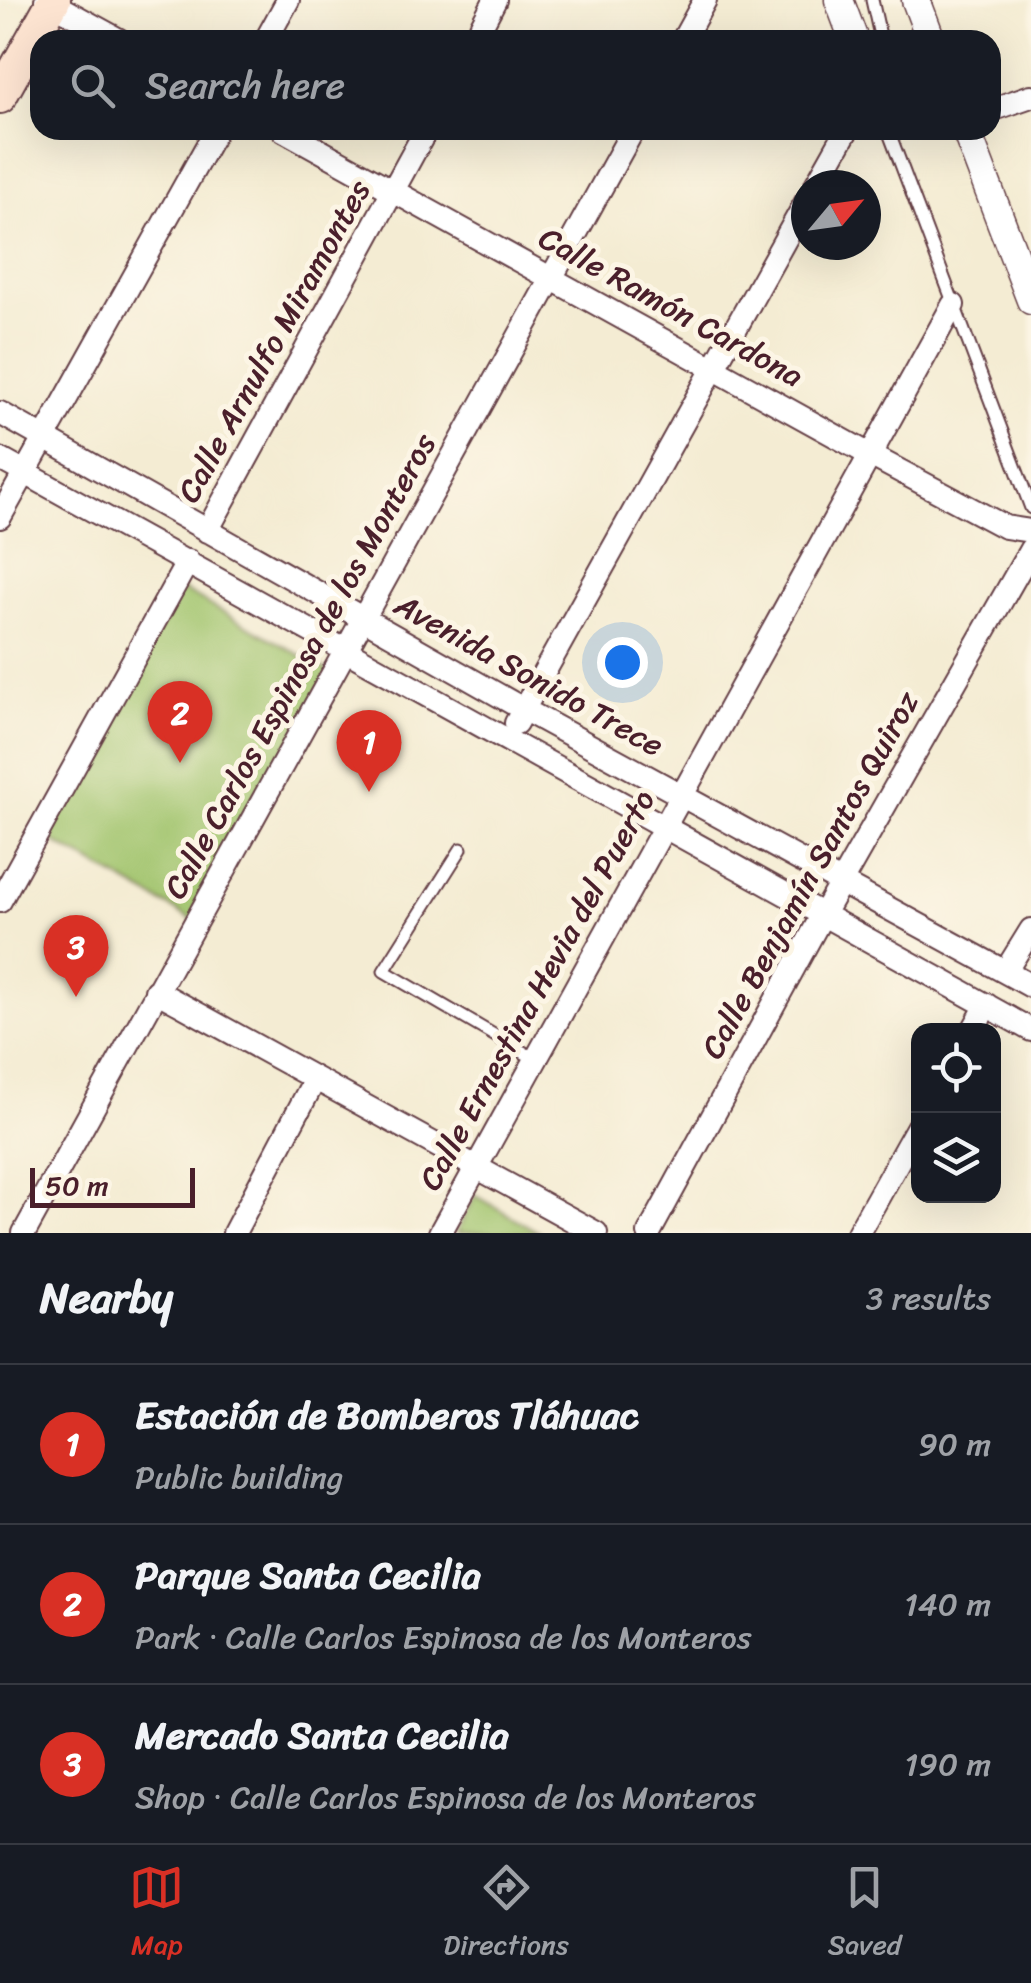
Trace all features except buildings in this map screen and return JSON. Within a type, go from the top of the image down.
[{"type":"main road","points":[[36,30],[51,1]]},
{"type":"main road","points":[[0,97],[30,41]]},
{"type":"street","points":[[272,30],[288,0]]},
{"type":"street","points":[[479,30],[495,0]]},
{"type":"street","points":[[688,30],[705,0]]},
{"type":"street","points":[[916,0],[927,30]]},
{"type":"street","points":[[51,1],[102,30]]},
{"type":"street","points":[[837,2],[850,30]]},
{"type":"street","points":[[1001,106],[1031,96]]},
{"type":"street","points":[[0,517],[210,140]]},
{"type":"street","name":"Calle Ramón Cardona","points":[[302,140],[870,456],[1005,526],[1031,531]]},
{"type":"street","name":"Calle Arnulfo Miramontes","points":[[207,531],[421,140]]},
{"type":"street","name":"Calle Carlos Espinosa de los Monteros","points":[[24,1233],[627,140]]},
{"type":"street","points":[[824,170],[841,140]]},
{"type":"street","points":[[970,140],[1031,300]]},
{"type":"street","points":[[508,738],[791,228]]},
{"type":"street","name":"Calle Ernestina Hevia del Puerto","points":[[440,1233],[953,305]]},
{"type":"street","name":"Avenida Sonido Trece","points":[[0,413],[523,709],[1031,986]]},
{"type":"street","name":"Avenida Sonido Trece","points":[[0,459],[1031,1030]]},
{"type":"street","name":"Calle Benjamín Santos Quiroz","points":[[649,1233],[823,914],[1031,549]]},
{"type":"street","points":[[0,901],[188,560]]},
{"type":"street","points":[[1005,972],[1031,930]]},
{"type":"street","points":[[156,991],[596,1233]]},
{"type":"street","points":[[976,1023],[987,1006]]},
{"type":"street","points":[[234,1233],[315,1079]]},
{"type":"street","points":[[858,1233],[911,1138]]},
{"type":"lane","points":[[872,0],[878,30]]},
{"type":"lane","points":[[903,0],[916,30]]},
{"type":"lane","points":[[892,140],[1031,508]]},
{"type":"lane","points":[[461,849],[384,972],[536,1059]]},
{"type":"green space","points":[[176,586],[332,673],[195,921],[40,834]]},
{"type":"green space","points":[[475,1195],[540,1233],[456,1233]]},
{"type":"place","name":"Parque Santa Cecilia","points":[[180,763]]},
{"type":"place","name":"Estación de Bomberos Tláhuac","points":[[369,792]]},
{"type":"place","name":"Mercado Santa Cecilia","points":[[76,997]]}]
